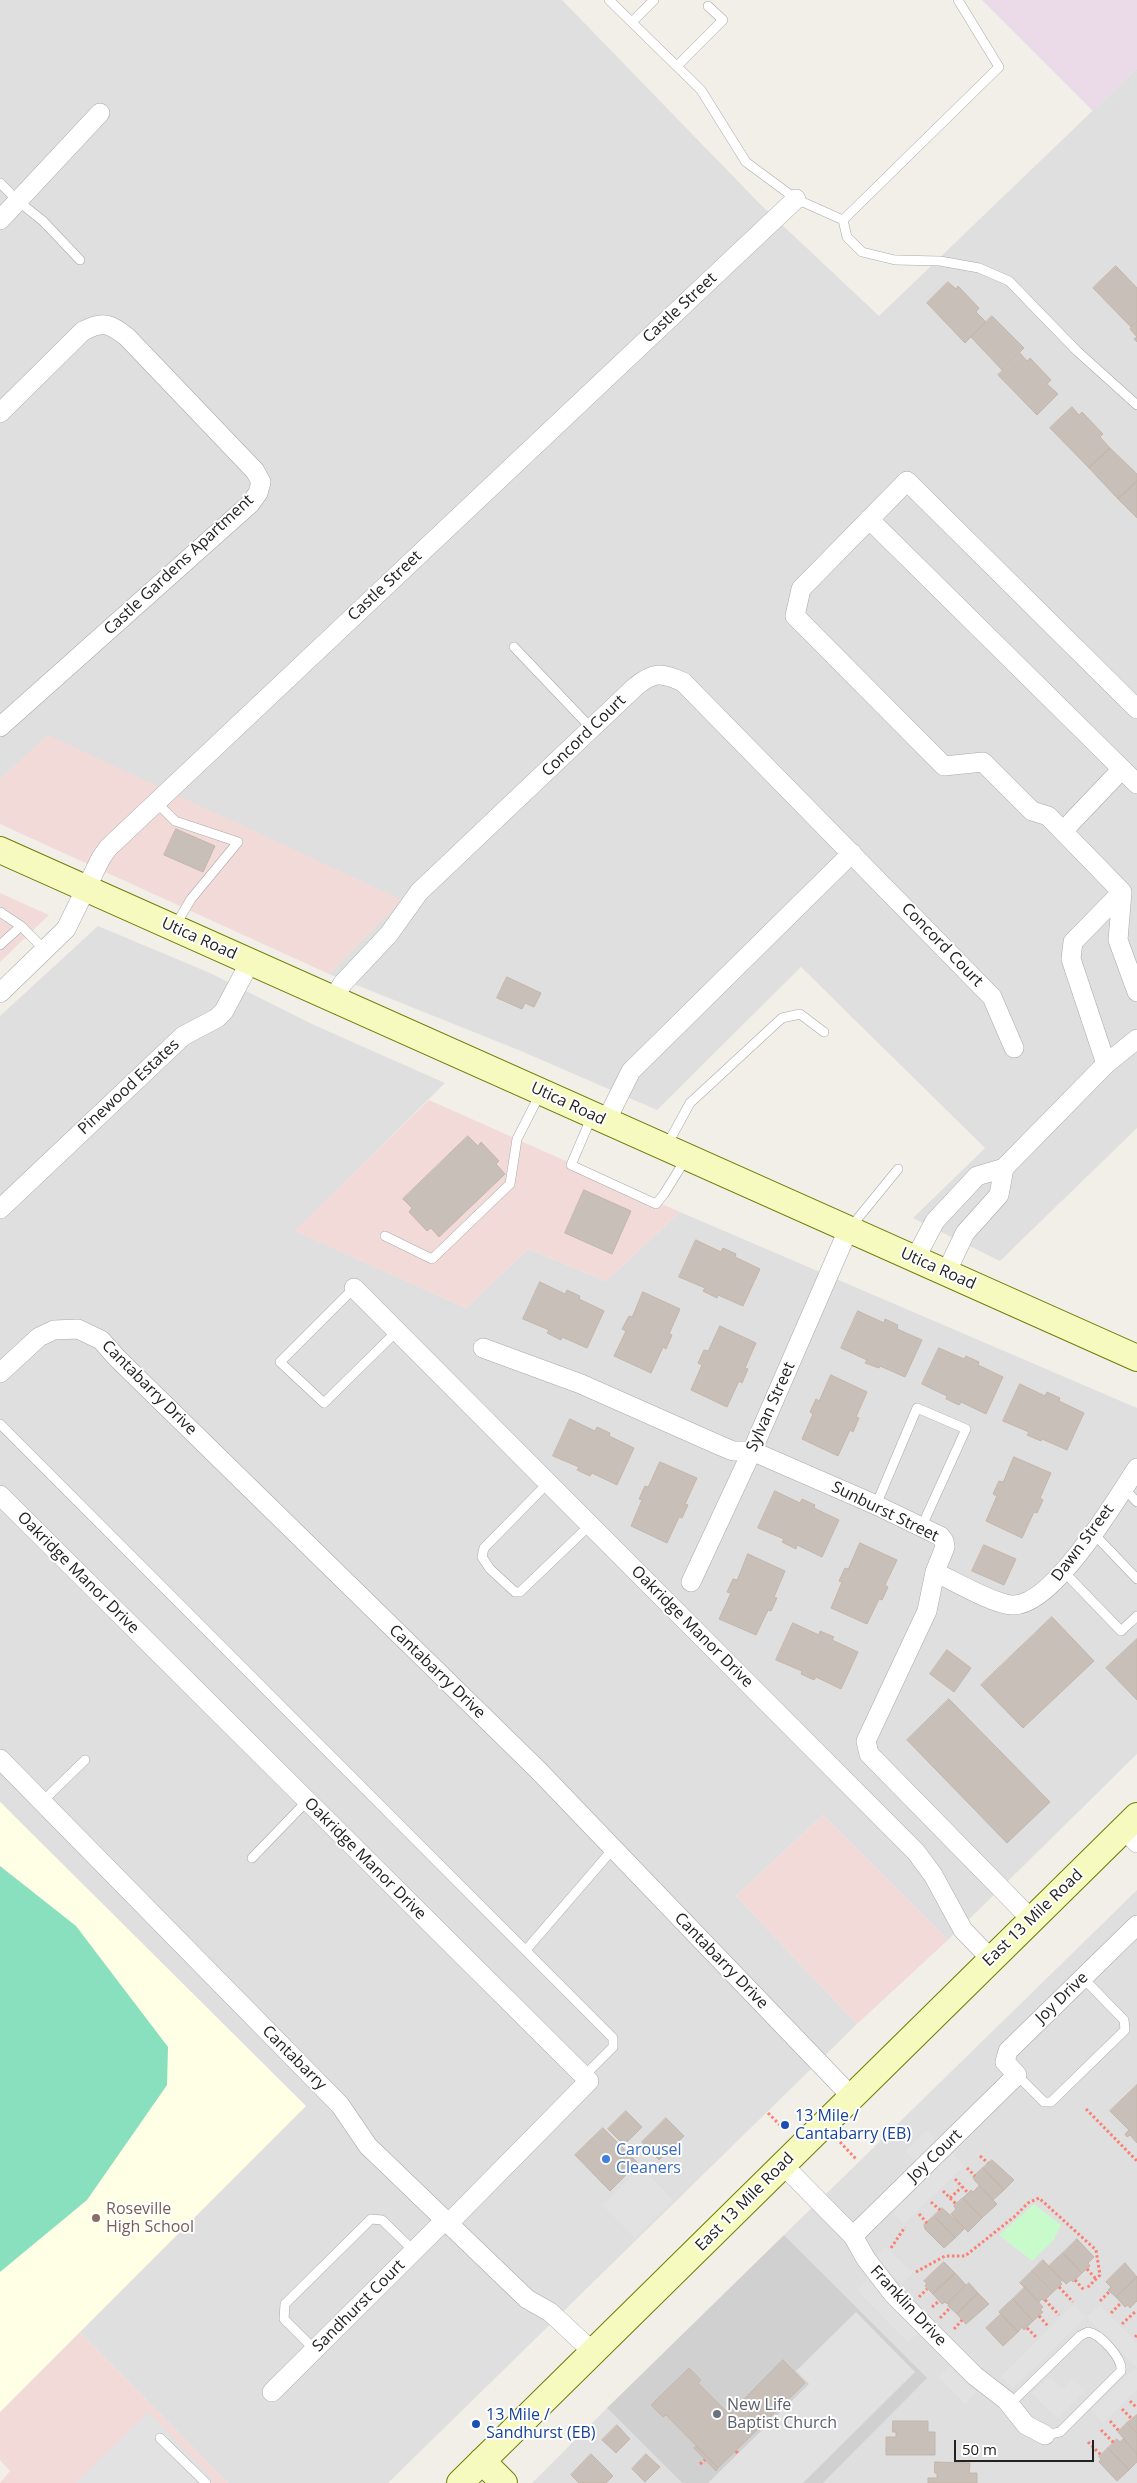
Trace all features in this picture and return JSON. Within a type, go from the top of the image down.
[{"type":"main road","name":"Utica Road","points":[[0,850],[1137,1358]]},
{"type":"main road","name":"East 13 Mile Road","points":[[460,2483],[1031,1919],[1133,1829]]},
{"type":"main road","points":[[482,2461],[504,2483]]},
{"type":"street","points":[[0,220],[100,113]]},
{"type":"street","name":"Castle Street","points":[[0,992],[66,929],[101,858],[108,848],[796,199]]},
{"type":"street","name":"Castle Gardens Apartment","points":[[0,413],[83,331],[96,324],[111,325],[127,337],[255,471],[261,482],[258,493],[250,504],[0,727]]},
{"type":"street","points":[[1137,709],[907,481],[801,589],[795,616],[944,766],[983,762],[1032,811],[1048,816],[1122,892],[1118,940],[1137,992]]},
{"type":"street","points":[[869,519],[1137,784]]},
{"type":"street","name":"Concord Court","points":[[332,999],[343,983],[389,934],[419,892],[646,677],[657,674],[672,677],[682,682],[992,997],[1014,1048]]},
{"type":"street","points":[[1062,831],[1122,769]]},
{"type":"street","points":[[599,1119],[631,1071],[852,853]]},
{"type":"street","points":[[1106,1064],[1071,959],[1073,942],[1122,892]]},
{"type":"street","name":"Pinewood Estates","points":[[0,1210],[183,1036],[217,1018],[234,994],[250,962]]},
{"type":"street","points":[[915,1259],[935,1221],[977,1176],[1004,1168],[1106,1064],[1137,1039]]},
{"type":"street","points":[[946,1273],[965,1233],[999,1195],[1004,1168]]},
{"type":"street","name":"Sylvan Street","points":[[692,1582],[752,1451],[848,1230]]},
{"type":"street","name":"Oakridge Manor Drive","points":[[354,1288],[916,1852],[933,1874],[963,1930],[991,1959]]},
{"type":"street","name":"Cantabarry Drive","points":[[0,1374],[39,1336],[54,1330],[78,1329],[102,1340],[117,1358],[538,1770],[851,2096]]},
{"type":"street","name":"Sunburst Street","points":[[483,1348],[581,1384],[733,1451],[752,1451],[876,1505],[940,1536],[944,1541],[945,1547],[935,1572],[927,1611],[866,1741],[870,1754],[1031,1919]]},
{"type":"street","name":"Dawn Street","points":[[935,1572],[1002,1603],[1012,1605],[1023,1604],[1044,1592],[1064,1572],[1137,1468]]},
{"type":"street","name":"Oakridge Manor Drive","points":[[0,1495],[584,2076]]},
{"type":"street","name":"Cantabarry","points":[[0,1759],[340,2105],[368,2146],[528,2299],[550,2312],[592,2351]]},
{"type":"street","name":"Joy Drive","points":[[1017,2075],[1006,2062],[1008,2051],[1137,1926]]},
{"type":"street","name":"Joy Court","points":[[853,2236],[1017,2075]]},
{"type":"street","points":[[447,2222],[589,2081],[584,2076]]},
{"type":"street","name":"Franklin Drive","points":[[782,2164],[853,2236],[874,2270],[893,2294],[975,2376],[1010,2404],[1026,2425],[1046,2435]]},
{"type":"street","name":"Sandhurst Court","points":[[272,2392],[414,2251],[447,2222]]},
{"type":"lane","points":[[609,0],[633,21],[701,90],[746,162],[796,199],[843,220]]},
{"type":"lane","points":[[633,21],[654,0]]},
{"type":"lane","points":[[843,220],[1000,67],[958,0]]},
{"type":"lane","points":[[677,66],[723,20],[708,6]]},
{"type":"lane","points":[[0,183],[18,201],[31,209],[80,260]]},
{"type":"lane","points":[[843,220],[847,237],[862,252],[896,260],[940,260],[979,268],[1009,281],[1078,351],[1137,405]]},
{"type":"lane","points":[[514,647],[592,729]]},
{"type":"lane","points":[[156,802],[176,821],[238,842],[191,899],[174,928]]},
{"type":"lane","points":[[0,912],[21,926],[45,950]]},
{"type":"lane","points":[[0,946],[21,926]]},
{"type":"lane","points":[[599,1119],[571,1165],[656,1204],[664,1194],[690,1103],[782,1018],[800,1014],[824,1032]]},
{"type":"lane","points":[[385,1236],[432,1259],[510,1184],[517,1139],[542,1091]]},
{"type":"lane","points":[[848,1230],[898,1169]]},
{"type":"lane","points":[[354,1288],[280,1362],[324,1404],[397,1331]]},
{"type":"lane","points":[[876,1505],[917,1408],[966,1429],[921,1528]]},
{"type":"lane","points":[[0,1424],[613,2038],[613,2047],[584,2076]]},
{"type":"lane","points":[[548,1483],[484,1548],[482,1557],[490,1569],[515,1592],[520,1592],[590,1525]]},
{"type":"lane","points":[[1124,1488],[1137,1502]]},
{"type":"lane","points":[[1093,1533],[1137,1579]]},
{"type":"lane","points":[[1064,1572],[1122,1631],[1137,1616]]},
{"type":"lane","points":[[42,1802],[85,1760]]},
{"type":"lane","points":[[252,1858],[307,1801]]},
{"type":"lane","points":[[526,1950],[613,1849]]},
{"type":"lane","points":[[1017,2075],[1044,2102],[1051,2102],[1125,2030],[1124,2020],[1083,1978]]},
{"type":"lane","points":[[314,2350],[284,2319],[285,2304],[305,2284],[371,2219],[382,2220],[414,2251]]},
{"type":"lane","points":[[1010,2404],[1080,2336],[1088,2332],[1095,2335],[1118,2358],[1122,2366],[1121,2370],[1060,2432],[1046,2435]]},
{"type":"lane","points":[[160,2438],[206,2483]]},
{"type":"path","points":[[1086,2110],[1137,2161]]},
{"type":"path","points":[[768,2113],[784,2129]]},
{"type":"path","points":[[840,2142],[856,2159]]},
{"type":"path","points":[[980,2156],[988,2163]]},
{"type":"path","points":[[967,2168],[974,2176]]},
{"type":"path","points":[[955,2179],[968,2192]]},
{"type":"path","points":[[950,2198],[962,2187]]},
{"type":"path","points":[[943,2191],[956,2204]]},
{"type":"path","points":[[916,2272],[945,2256],[965,2256],[1014,2217],[1028,2203],[1039,2198],[1096,2250],[1100,2275],[1086,2289],[1075,2280]]},
{"type":"path","points":[[932,2202],[940,2210]]},
{"type":"path","points":[[919,2214],[927,2223]]},
{"type":"path","points":[[891,2248],[905,2227]]},
{"type":"path","points":[[1087,2269],[1096,2279]]},
{"type":"path","points":[[1059,2288],[1072,2302]]},
{"type":"path","points":[[1100,2301],[1110,2291]]},
{"type":"path","points":[[1045,2300],[1059,2315]]},
{"type":"path","points":[[1111,2312],[1121,2303]]},
{"type":"path","points":[[936,2321],[950,2308]]},
{"type":"path","points":[[1122,2324],[1136,2311]]},
{"type":"path","points":[[1039,2316],[1048,2326]]},
{"type":"path","points":[[948,2334],[962,2320]]},
{"type":"path","points":[[1026,2328],[1036,2337]]},
{"type":"path","points":[[1130,2401],[1137,2408]]},
{"type":"path","points":[[1122,2409],[1132,2419]]},
{"type":"path","points":[[1110,2421],[1120,2431]]},
{"type":"path","points":[[1101,2430],[1114,2443]]},
{"type":"path","points":[[1088,2442],[1101,2455]]},
{"type":"path","points":[[700,2464],[705,2460]]},
{"type":"shaded area","points":[[0,0],[562,0],[760,204],[879,316],[1137,68],[1137,1128],[1000,1261],[913,1218],[985,1148],[801,967],[657,1110],[521,1051],[329,974],[401,900],[48,736],[0,779]]},
{"type":"shaded area","points":[[982,0],[1137,0],[1137,68],[1093,111]]},
{"type":"shaded area","points":[[48,735],[402,900],[329,974],[0,824],[0,779]]},
{"type":"shaded area","points":[[0,893],[49,915],[0,962]]},
{"type":"shaded area","points":[[98,926],[210,973],[314,1025],[445,1083],[295,1231],[466,1308],[528,1249],[606,1281],[680,1212],[1137,1408],[1137,1754],[948,1940],[823,1815],[736,1896],[857,2024],[388,2483],[228,2483],[79,2331],[305,2106],[0,1802],[0,1016]]},
{"type":"shaded area","points":[[429,1100],[680,1212],[606,1281],[528,1249],[466,1308],[294,1231]]},
{"type":"shaded area","name":"Roseville High School","points":[[0,1802],[306,2106],[0,2412]]},
{"type":"shaded area","points":[[823,1815],[948,1940],[857,2024],[736,1896]]},
{"type":"shaded area","points":[[1137,1890],[1137,2483],[823,2483],[926,2378],[784,2235]]},
{"type":"shaded area","points":[[927,2130],[938,2141],[916,2162],[905,2151]]},
{"type":"shaded area","points":[[952,2153],[964,2166],[904,2224],[892,2212]]},
{"type":"shaded area","points":[[641,2167],[673,2200],[635,2238],[602,2205]]},
{"type":"shaded area","name":"New Life Baptist Church","points":[[784,2235],[927,2378],[823,2483],[682,2483],[607,2408]]},
{"type":"shaded area","points":[[885,2246],[913,2273],[902,2284],[874,2257]]},
{"type":"shaded area","points":[[868,2279],[919,2332],[908,2343],[857,2290]]},
{"type":"shaded area","points":[[1074,2304],[1086,2317],[1013,2389],[1001,2376]]},
{"type":"shaded area","points":[[1100,2305],[1137,2343],[1137,2368],[1087,2317]]},
{"type":"shaded area","points":[[856,2312],[915,2372],[803,2483],[708,2483],[809,2384],[796,2371]]},
{"type":"shaded area","points":[[79,2331],[228,2483],[0,2483],[10,2471],[0,2460],[0,2412]]},
{"type":"shaded area","points":[[949,2366],[976,2393],[965,2404],[938,2377]]},
{"type":"shaded area","points":[[1134,2368],[1137,2370],[1137,2390],[1103,2423],[1091,2410]]},
{"type":"shaded area","points":[[1050,2376],[1062,2389],[1073,2379],[1085,2391],[1057,2419],[1032,2393]]},
{"type":"shaded area","points":[[607,2408],[682,2483],[532,2483]]},
{"type":"shaded area","points":[[148,2412],[213,2479],[209,2483],[76,2483]]},
{"type":"green space","points":[[0,1866],[76,1926],[168,2047],[167,2085],[87,2200],[0,2272]]},
{"type":"green space","points":[[1034,2204],[1061,2225],[1054,2240],[1032,2261],[999,2235]]},
{"type":"building","points":[[1116,266],[1137,288],[1137,321],[1131,327],[1093,288]]},
{"type":"building","points":[[948,282],[956,289],[958,286],[979,308],[976,312],[986,322],[965,343],[927,303]]},
{"type":"building","points":[[992,316],[1024,348],[1002,370],[971,337]]},
{"type":"building","points":[[1137,322],[1137,337],[1130,329]]},
{"type":"building","points":[[1020,353],[1027,361],[1030,358],[1051,380],[1047,384],[1058,394],[1037,415],[998,375]]},
{"type":"building","points":[[1072,407],[1079,415],[1082,412],[1103,434],[1100,437],[1110,448],[1089,468],[1050,428]]},
{"type":"building","points":[[1110,448],[1137,474],[1137,481],[1118,499],[1089,468]]},
{"type":"building","points":[[1137,481],[1137,518],[1118,499]]},
{"type":"building","points":[[176,829],[215,846],[203,872],[164,855]]},
{"type":"building","points":[[507,977],[541,993],[534,1007],[525,1003],[522,1009],[497,998]]},
{"type":"building","points":[[468,1136],[478,1146],[481,1142],[499,1161],[496,1164],[505,1174],[439,1237],[431,1228],[427,1231],[409,1212],[412,1208],[403,1199]]},
{"type":"building","points":[[584,1190],[631,1211],[612,1254],[565,1233]]},
{"type":"building","points":[[696,1240],[721,1252],[723,1248],[736,1254],[735,1257],[760,1269],[743,1306],[718,1295],[717,1298],[703,1291],[705,1288],[679,1277]]},
{"type":"building","points":[[540,1282],[565,1294],[567,1290],[580,1296],[579,1299],[604,1311],[587,1348],[562,1337],[561,1340],[547,1333],[549,1330],[523,1319]]},
{"type":"building","points":[[643,1292],[680,1309],[669,1334],[672,1335],[666,1349],[663,1347],[651,1373],[614,1356],[626,1331],[622,1329],[629,1316],[632,1317]]},
{"type":"building","points":[[858,1311],[884,1323],[885,1319],[898,1325],[897,1329],[922,1340],[905,1377],[880,1366],[879,1368],[865,1363],[867,1360],[841,1348]]},
{"type":"building","points":[[720,1326],[756,1343],[745,1368],[748,1369],[742,1383],[739,1381],[727,1407],[691,1390],[702,1365],[698,1363],[704,1350],[708,1351]]},
{"type":"building","points":[[939,1348],[964,1359],[966,1356],[979,1362],[978,1365],[1003,1377],[986,1414],[961,1402],[959,1405],[946,1399],[947,1396],[922,1384]]},
{"type":"building","points":[[831,1375],[867,1392],[856,1417],[859,1418],[853,1432],[850,1430],[838,1456],[802,1439],[813,1414],[810,1412],[816,1399],[819,1401]]},
{"type":"building","points":[[1020,1384],[1045,1396],[1047,1392],[1060,1398],[1059,1401],[1084,1413],[1067,1450],[1042,1439],[1041,1441],[1027,1435],[1029,1432],[1003,1421]]},
{"type":"building","points":[[570,1419],[595,1431],[597,1427],[610,1433],[609,1436],[634,1448],[617,1485],[592,1473],[590,1476],[577,1470],[579,1467],[553,1456]]},
{"type":"building","points":[[1014,1457],[1051,1473],[1040,1498],[1043,1500],[1037,1513],[1034,1512],[1022,1538],[986,1521],[997,1496],[993,1494],[999,1481],[1003,1482]]},
{"type":"building","points":[[660,1462],[697,1478],[685,1504],[688,1505],[682,1518],[679,1517],[667,1543],[631,1526],[642,1500],[639,1499],[645,1486],[648,1487]]},
{"type":"building","points":[[775,1491],[800,1503],[802,1499],[815,1505],[814,1508],[839,1520],[822,1557],[797,1545],[796,1549],[782,1542],[784,1539],[758,1528]]},
{"type":"building","points":[[860,1543],[897,1560],[885,1585],[888,1587],[882,1600],[879,1599],[867,1624],[831,1608],[842,1582],[839,1581],[845,1568],[848,1569]]},
{"type":"building","points":[[984,1545],[1016,1559],[1004,1585],[972,1571]]},
{"type":"building","points":[[748,1554],[785,1571],[774,1597],[777,1598],[771,1611],[768,1610],[756,1635],[719,1619],[731,1593],[727,1592],[733,1579],[737,1580]]},
{"type":"building","points":[[1052,1617],[1094,1661],[1023,1728],[981,1685]]},
{"type":"building","points":[[793,1623],[819,1635],[820,1631],[834,1637],[832,1640],[858,1652],[841,1689],[816,1677],[814,1680],[801,1674],[802,1671],[776,1660]]},
{"type":"building","points":[[1137,1639],[1137,1700],[1106,1668]]},
{"type":"building","points":[[947,1650],[971,1668],[954,1692],[930,1674]]},
{"type":"building","points":[[949,1699],[1050,1802],[1007,1843],[907,1740]]},
{"type":"building","points":[[1137,2085],[1137,2143],[1130,2135],[1127,2137],[1125,2134],[1129,2130],[1110,2111]]},
{"type":"building","points":[[626,2111],[642,2127],[624,2145],[608,2129]]},
{"type":"building","points":[[666,2118],[684,2136],[659,2160],[642,2142]]},
{"type":"building","name":"Carousel Cleaners","points":[[603,2128],[638,2163],[610,2191],[575,2155]]},
{"type":"building","points":[[992,2160],[1014,2180],[1004,2190],[983,2168]]},
{"type":"building","points":[[983,2168],[1004,2190],[993,2200],[973,2177]]},
{"type":"building","points":[[979,2186],[997,2204],[982,2218],[963,2198],[971,2190],[973,2192]]},
{"type":"building","points":[[963,2198],[982,2218],[968,2232],[951,2214],[956,2209],[954,2206]]},
{"type":"building","points":[[942,2208],[965,2228],[955,2238],[934,2216]]},
{"type":"building","points":[[934,2216],[955,2238],[944,2248],[925,2229],[924,2225]]},
{"type":"building","points":[[1077,2239],[1094,2257],[1088,2263],[1090,2266],[1082,2273],[1063,2253]]},
{"type":"building","points":[[1063,2253],[1082,2273],[1073,2282],[1071,2280],[1066,2284],[1049,2266]]},
{"type":"building","points":[[1043,2260],[1062,2280],[1060,2282],[1062,2284],[1053,2292],[1032,2271]]},
{"type":"building","points":[[944,2262],[955,2273],[933,2294],[925,2286],[927,2283],[924,2281]]},
{"type":"building","points":[[1125,2263],[1137,2277],[1116,2297],[1108,2290],[1111,2287],[1106,2282]]},
{"type":"building","points":[[1032,2271],[1053,2292],[1044,2301],[1042,2299],[1039,2302],[1020,2283]]},
{"type":"building","points":[[955,2273],[966,2285],[947,2304],[945,2302],[942,2304],[933,2294]]},
{"type":"building","points":[[1137,2277],[1137,2301],[1130,2308],[1128,2305],[1125,2307],[1116,2297]]},
{"type":"building","points":[[969,2283],[978,2293],[957,2314],[948,2306],[949,2302]]},
{"type":"building","points":[[1025,2287],[1043,2307],[1040,2310],[1043,2312],[1033,2321],[1013,2299]]},
{"type":"building","points":[[978,2293],[989,2304],[966,2324],[957,2314]]},
{"type":"building","points":[[1013,2299],[1033,2321],[1024,2330],[1022,2327],[1018,2332],[999,2312]]},
{"type":"building","points":[[1001,2314],[1018,2332],[1003,2346],[986,2328]]},
{"type":"building","name":"New Life Baptist Church","points":[[783,2360],[805,2383],[718,2468],[666,2415],[663,2417],[651,2405],[689,2368],[701,2380],[698,2383],[729,2414]]},
{"type":"building","points":[[1137,2415],[1137,2433],[1127,2423]]},
{"type":"building","points":[[893,2421],[928,2421],[928,2432],[935,2432],[935,2455],[886,2455],[886,2437],[896,2437],[896,2432],[893,2432]]},
{"type":"building","points":[[1127,2423],[1137,2433],[1137,2454],[1118,2432]]},
{"type":"building","points":[[617,2425],[630,2439],[616,2453],[602,2440]]},
{"type":"building","points":[[1117,2439],[1120,2442],[1123,2439],[1137,2454],[1137,2462],[1129,2470],[1108,2448]]},
{"type":"building","points":[[697,2446],[718,2468],[716,2471],[694,2448]]},
{"type":"building","points":[[1108,2448],[1129,2470],[1117,2481],[1099,2462],[1101,2459],[1099,2457]]},
{"type":"building","points":[[591,2454],[613,2476],[606,2483],[579,2483],[571,2475]]},
{"type":"building","points":[[646,2454],[660,2467],[645,2482],[632,2469]]},
{"type":"building","points":[[935,2462],[970,2463],[969,2473],[977,2473],[977,2483],[928,2483],[928,2478],[937,2478]]},
{"type":"place","name":"13 Mile / Cantabarry (EB)","points":[[785,2125]]},
{"type":"place","name":"Carousel Cleaners","points":[[606,2159]]},
{"type":"place","name":"Roseville High School","points":[[96,2218]]},
{"type":"place","name":"New Life Baptist Church","points":[[717,2414]]},
{"type":"place","name":"13 Mile / Sandhurst (EB)","points":[[476,2424]]}]
